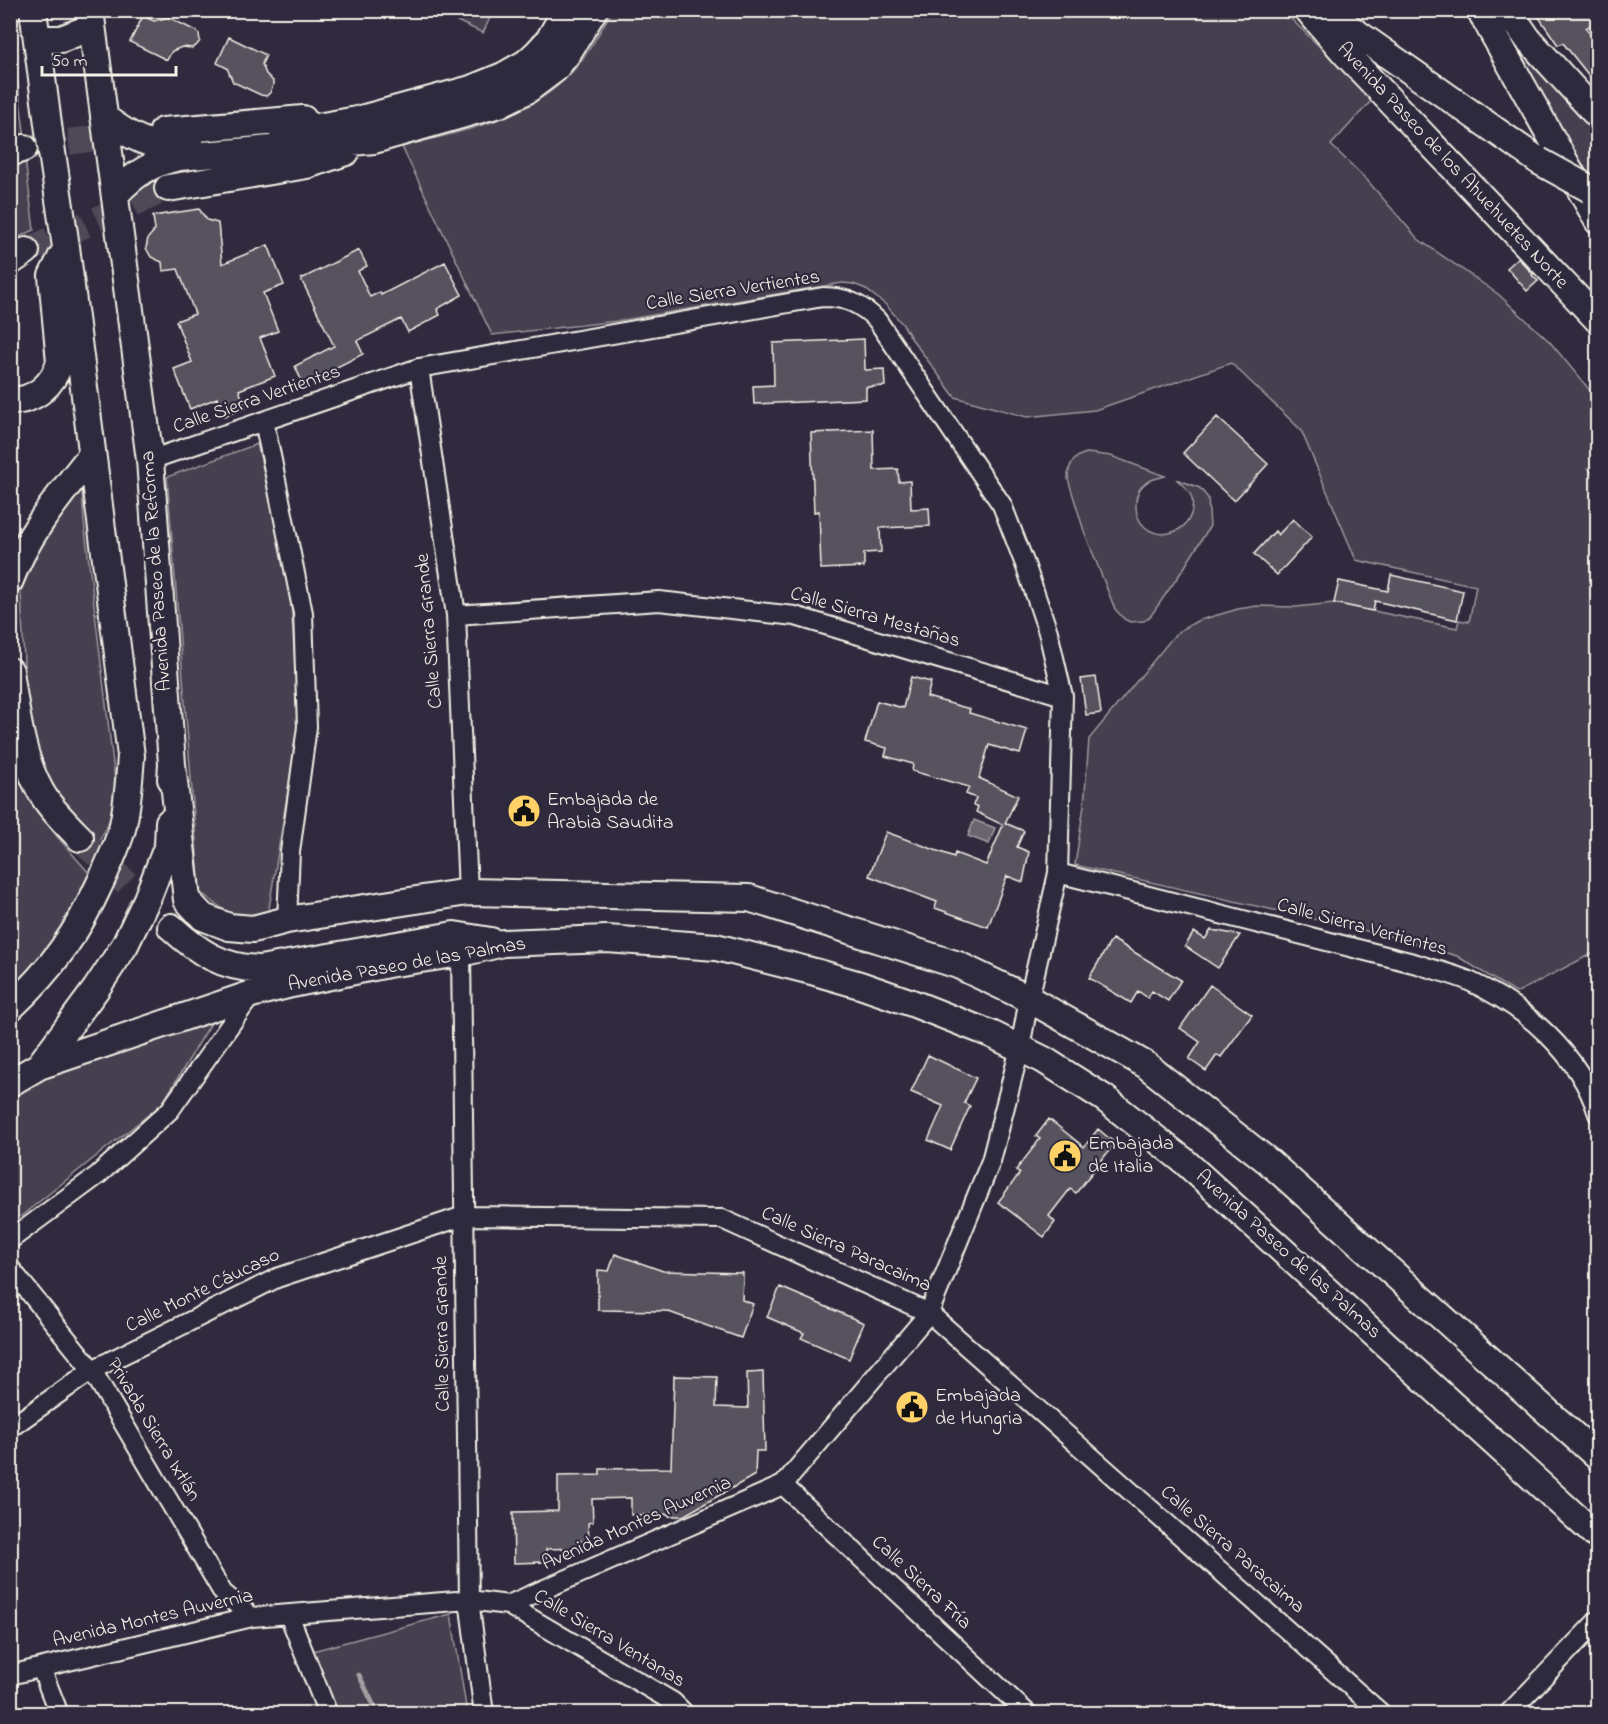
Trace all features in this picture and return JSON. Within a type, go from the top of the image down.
[{"type":"main road","points":[[18,10],[34,110],[50,139]]},
{"type":"main road","points":[[10,1008],[50,967],[82,921],[108,866],[121,831],[128,796],[131,756],[66,247],[33,10]]},
{"type":"main road","points":[[104,117],[135,138],[166,146],[262,136],[357,120],[471,89],[515,70],[538,52],[566,10]]},
{"type":"main road","points":[[168,188],[307,165],[341,155],[374,140],[499,104],[527,90],[555,69],[594,10]]},
{"type":"main road","name":"Avenida Paseo de los Ahuehuetes Norte","points":[[1308,10],[1353,62],[1598,320]]},
{"type":"main road","points":[[1329,10],[1351,29],[1539,161],[1594,190]]},
{"type":"main road","points":[[1480,10],[1598,221]]},
{"type":"main road","points":[[1508,10],[1528,39],[1598,116]]},
{"type":"main road","points":[[37,39],[62,39],[91,19]]},
{"type":"main road","name":"Avenida Paseo de la Reforma","points":[[10,1083],[39,1066],[125,945],[147,899],[168,845],[172,764],[150,460],[91,19]]},
{"type":"main road","points":[[143,132],[296,118],[357,120]]},
{"type":"main road","points":[[116,194],[143,170],[174,158],[374,140]]},
{"type":"main road","points":[[10,400],[27,399],[36,395],[52,381],[57,372],[60,362],[52,276],[66,247]]},
{"type":"main road","points":[[10,580],[27,543],[39,524],[92,454]]},
{"type":"main road","points":[[10,671],[17,718],[33,773],[45,799],[80,838]]},
{"type":"main road","points":[[172,764],[187,900],[203,917],[229,927],[253,929],[287,920],[468,892],[749,898],[958,965],[1029,999],[1146,1065],[1260,1155],[1598,1457]]},
{"type":"main road","points":[[171,927],[206,955],[243,969],[260,969],[454,935],[503,944]]},
{"type":"main road","name":"Avenida Paseo de las Palmas","points":[[39,1066],[252,994],[388,964],[503,944],[607,939],[716,947],[860,985],[991,1034],[1044,1060],[1104,1098],[1184,1161],[1598,1537]]},
{"type":"street","name":"Calle Sierra Vertientes","points":[[150,460],[419,368],[823,297],[835,297],[858,304],[877,320],[1002,505],[1048,632],[1063,696],[1059,873],[1029,999],[1020,1048]]},
{"type":"street","name":"Calle Sierra Grande","points":[[419,368],[456,615],[468,892]]},
{"type":"street","points":[[264,421],[303,613],[308,727],[290,852],[287,920]]},
{"type":"street","name":"Calle Sierra Mestañas","points":[[456,615],[659,601],[795,616],[1063,696]]},
{"type":"street","name":"Calle Sierra Vertientes","points":[[1059,873],[1417,964],[1468,981],[1514,1006],[1552,1038],[1578,1072],[1594,1101],[1598,1114]]},
{"type":"street","name":"Calle Sierra Grande","points":[[461,953],[469,1600],[484,1713]]},
{"type":"street","points":[[10,1240],[98,1174],[170,1110],[252,994]]},
{"type":"street","name":"Avenida Montes Auvernia","points":[[10,1675],[252,1617],[469,1600],[508,1605],[783,1485],[929,1313],[991,1161],[1020,1048]]},
{"type":"street","name":"Calle Sierra Paracaima","points":[[464,1216],[722,1219],[929,1313],[1382,1713]]},
{"type":"street","name":"Calle Monte Cáucaso","points":[[10,1428],[92,1370],[276,1278],[464,1216]]},
{"type":"street","name":"Privada Sierra Ixtlán","points":[[10,1268],[92,1370],[223,1593],[252,1617]]},
{"type":"street","name":"Calle Sierra Fría","points":[[783,1485],[1028,1713]]},
{"type":"street","name":"Calle Sierra Ventanas","points":[[508,1605],[673,1702],[685,1713]]},
{"type":"street","points":[[289,1615],[328,1713]]},
{"type":"street","points":[[1508,1713],[1598,1620]]},
{"type":"street","points":[[41,1668],[58,1713]]},
{"type":"shaded area","points":[[493,10],[483,33],[435,11]]},
{"type":"shaded area","points":[[612,11],[1283,11],[1373,99],[1331,145],[1367,180],[1418,239],[1498,294],[1550,342],[1592,393],[1597,389],[1597,464],[1588,468],[1598,480],[1597,951],[1516,993],[1457,956],[1393,937],[1075,865],[1084,805],[1089,739],[1181,630],[1197,621],[1238,609],[1257,606],[1296,607],[1334,603],[1457,628],[1459,620],[1469,622],[1476,586],[1356,560],[1301,430],[1231,363],[1095,410],[1027,417],[955,397],[904,326],[886,305],[864,288],[842,283],[618,321],[492,335],[402,147],[497,120],[541,98],[560,84],[578,65]]},
{"type":"shaded area","points":[[1494,11],[1519,47],[1597,133],[1597,181],[1588,177]]},
{"type":"shaded area","points":[[11,32],[25,138],[11,139]]},
{"type":"shaded area","points":[[25,159],[34,230],[11,241],[11,163]]},
{"type":"shaded area","points":[[257,444],[289,573],[299,722],[268,914],[235,918],[200,892],[167,477]]},
{"type":"shaded area","points":[[1087,453],[1111,456],[1165,476],[1147,482],[1142,486],[1137,498],[1138,517],[1141,523],[1151,531],[1165,534],[1178,530],[1188,521],[1193,503],[1192,498],[1188,490],[1176,479],[1200,488],[1208,498],[1210,526],[1150,617],[1144,621],[1130,622],[1115,609],[1084,531],[1068,479],[1072,462],[1078,456]]},
{"type":"shaded area","points":[[82,489],[118,805],[97,845],[52,791],[26,711],[21,591],[38,550],[49,531]]},
{"type":"shaded area","points":[[10,748],[39,812],[89,873],[89,889],[75,917],[10,997]]},
{"type":"shaded area","points":[[974,820],[995,828],[989,844],[968,836]]},
{"type":"shaded area","points":[[216,1015],[162,1104],[11,1224],[11,1095],[41,1076]]},
{"type":"shaded area","points":[[451,1614],[467,1713],[335,1713],[309,1652]]},
{"type":"building","points":[[1534,10],[1598,10],[1598,20],[1586,28],[1598,46],[1598,87],[1563,43],[1558,45]]},
{"type":"building","points":[[143,16],[154,21],[168,17],[196,31],[200,41],[192,48],[182,47],[172,51],[167,60],[130,42]]},
{"type":"building","points":[[229,37],[266,55],[262,64],[266,74],[273,81],[273,85],[266,96],[233,82],[227,68],[217,63]]},
{"type":"building","points":[[199,209],[207,220],[218,223],[222,264],[268,245],[284,285],[263,293],[278,331],[260,338],[275,376],[239,390],[246,408],[224,416],[217,398],[190,409],[174,369],[192,362],[176,321],[195,314],[178,269],[163,271],[162,262],[151,257],[146,248],[148,238],[155,230],[153,216]]},
{"type":"building","points":[[359,250],[367,266],[358,271],[370,297],[380,292],[381,295],[445,262],[462,295],[437,309],[440,315],[408,332],[401,319],[357,341],[363,354],[303,384],[295,366],[334,346],[301,279]]},
{"type":"building","points":[[1518,258],[1538,281],[1527,291],[1507,268]]},
{"type":"building","points":[[864,339],[865,370],[884,369],[885,386],[866,387],[866,399],[754,404],[753,386],[774,385],[773,343]]},
{"type":"building","points":[[1217,417],[1268,464],[1234,501],[1183,453]]},
{"type":"building","points":[[873,430],[874,470],[898,469],[899,482],[910,481],[911,509],[929,508],[930,526],[880,528],[881,552],[864,553],[864,567],[821,569],[819,511],[814,512],[811,433]]},
{"type":"building","points":[[1293,519],[1312,537],[1277,575],[1254,554],[1275,531],[1278,535]]},
{"type":"building","points":[[1391,575],[1463,591],[1457,620],[1375,601],[1373,611],[1334,603],[1339,581],[1388,591]]},
{"type":"building","points":[[911,677],[931,682],[927,697],[970,709],[969,713],[1027,730],[1020,754],[989,745],[979,778],[1018,796],[1005,823],[1024,831],[1017,847],[1029,852],[1023,882],[1007,876],[988,927],[935,908],[937,902],[869,876],[886,832],[954,857],[955,853],[986,865],[1003,825],[976,812],[978,807],[973,805],[976,798],[966,794],[969,787],[912,771],[913,764],[885,756],[887,748],[865,742],[877,701],[903,708]]},
{"type":"building","points":[[1096,677],[1101,713],[1086,715],[1081,679]]},
{"type":"building","points":[[1211,930],[1240,935],[1218,968],[1185,946],[1194,932],[1205,939]]},
{"type":"building","points":[[1112,939],[1181,980],[1168,1001],[1152,991],[1148,998],[1138,991],[1131,1003],[1089,978]]},
{"type":"building","points":[[1210,985],[1252,1015],[1221,1057],[1217,1055],[1206,1071],[1189,1059],[1200,1042],[1180,1028]]},
{"type":"building","points":[[928,1055],[976,1078],[964,1103],[970,1106],[950,1150],[928,1140],[943,1106],[911,1092]]},
{"type":"building","points":[[1049,1119],[1084,1147],[1098,1129],[1115,1143],[1076,1193],[1070,1189],[1049,1216],[1055,1222],[1044,1237],[998,1202],[1020,1173],[1016,1170],[1040,1139],[1036,1136]]},
{"type":"building","points":[[615,1254],[663,1271],[743,1273],[742,1300],[753,1304],[741,1338],[666,1311],[598,1310],[598,1270],[609,1271]]},
{"type":"building","points":[[780,1287],[864,1323],[849,1359],[801,1338],[804,1333],[767,1317]]},
{"type":"building","points":[[763,1372],[765,1451],[756,1451],[755,1475],[683,1516],[631,1515],[631,1498],[592,1499],[593,1522],[588,1523],[589,1541],[578,1541],[578,1548],[546,1549],[546,1562],[514,1563],[513,1512],[558,1511],[558,1476],[600,1475],[600,1469],[671,1468],[674,1376],[717,1377],[716,1407],[748,1408],[747,1373]]},
{"type":"waterway","points":[[359,1675],[378,1714]]},
{"type":"tunnel","points":[[30,147],[128,134]]},
{"type":"tunnel","points":[[26,251],[168,188]]},
{"type":"tunnel","points":[[80,838],[171,927]]},
{"type":"place","name":"Embajada de Arabia Saudita","points":[[524,811]]},
{"type":"place","name":"Embajada de Italia","points":[[1065,1156]]},
{"type":"place","name":"Embajada de Hungria","points":[[912,1407]]}]
